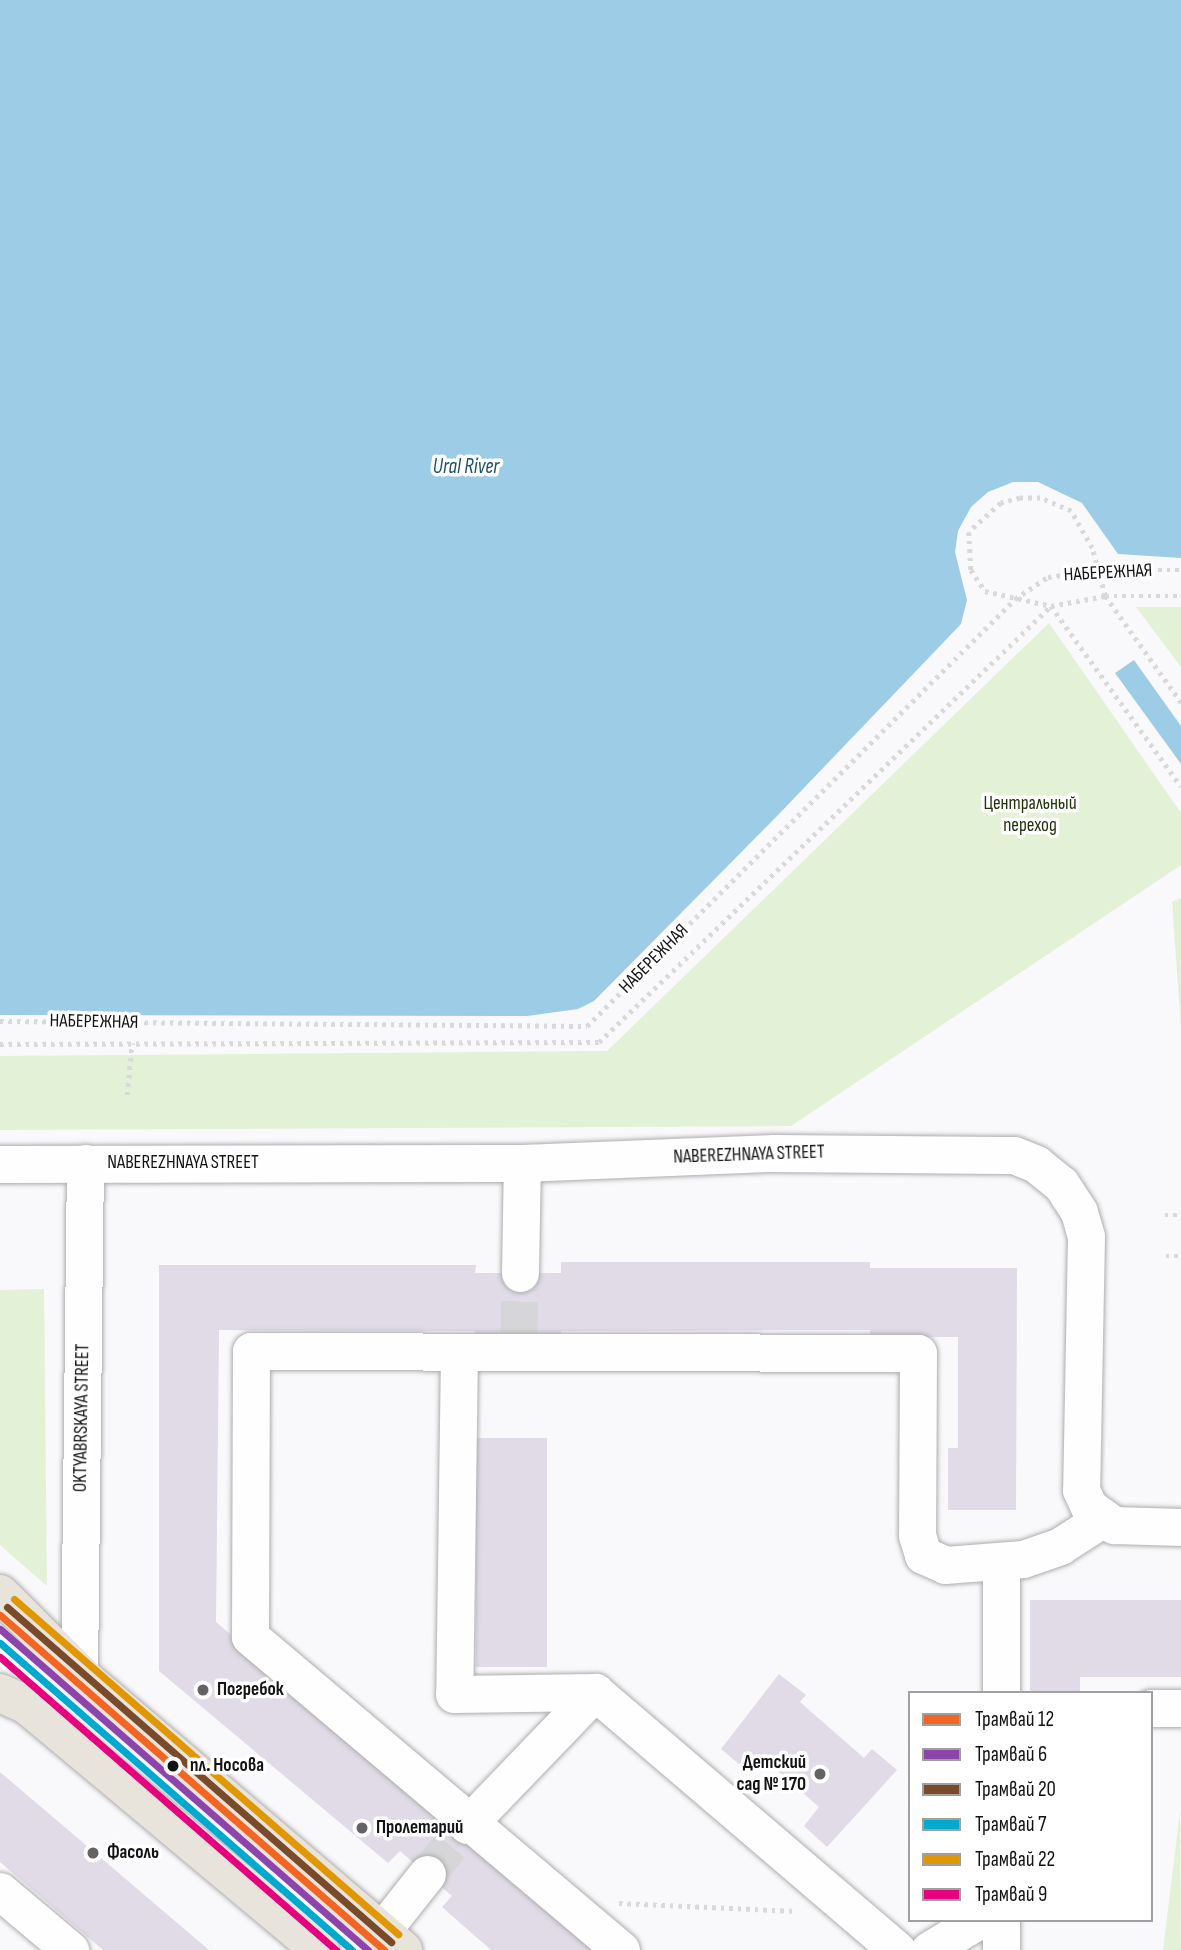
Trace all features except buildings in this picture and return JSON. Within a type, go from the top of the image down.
[{"type":"main road","points":[[0,1594],[79,1673],[392,1941]]},
{"type":"main road","points":[[0,1693],[27,1705],[320,1950]]},
{"type":"street","name":"NABEREZHNAYA STREET","points":[[0,1164],[522,1163],[774,1153],[996,1152],[1036,1164],[1061,1184],[1079,1212],[1086,1236],[1081,1490],[1102,1518]]},
{"type":"street","name":"OKTYABRSKAYA STREET","points":[[79,1673],[85,1163]]},
{"type":"street","points":[[520,1273],[522,1163]]},
{"type":"street","points":[[621,1950],[250,1636],[251,1352],[459,1352],[518,1345],[918,1353],[919,1547],[931,1561],[945,1565],[1001,1563],[1060,1546],[1102,1518],[1134,1527],[1181,1527]]},
{"type":"street","points":[[459,1352],[454,1694],[595,1692],[897,1950]]},
{"type":"street","points":[[1001,1563],[1001,1691]]},
{"type":"street","points":[[469,1822],[595,1692]]},
{"type":"street","points":[[1153,1708],[1181,1708]]},
{"type":"street","points":[[392,1941],[426,1874]]},
{"type":"street","points":[[0,1891],[70,1950]]},
{"type":"street","points":[[929,1950],[976,1922]]},
{"type":"street","points":[[1001,1922],[1001,1950]]},
{"type":"path","points":[[1181,703],[1105,596],[1092,548],[1071,512],[1040,498],[1001,503],[969,532],[967,550],[971,570],[985,591],[1051,606],[1181,786]]},
{"type":"path","name":"НАБЕРЕЖНАЯ","points":[[0,1021],[587,1026],[1015,599],[1048,577],[1098,570],[1181,570]]},
{"type":"path","name":"НАБЕРЕЖНАЯ","points":[[0,1044],[599,1042],[1051,606],[1105,596],[1181,596]]},
{"type":"path","points":[[127,1094],[132,1044]]},
{"type":"path","points":[[1165,1215],[1181,1215]]},
{"type":"path","points":[[1166,1256],[1181,1256]]},
{"type":"path","points":[[616,1903],[803,1911]]},
{"type":"green space","points":[[1136,607],[1181,607],[1181,667]]},
{"type":"green space","name":"Центральный переход","points":[[1049,623],[1181,813],[1181,865],[791,1126],[0,1130],[0,1056],[607,1051]]},
{"type":"green space","points":[[1181,898],[1181,1027],[1172,902]]},
{"type":"green space","points":[[44,1289],[47,1586],[0,1545],[0,1290]]},
{"type":"green space","points":[[1180,1812],[1181,1950],[1163,1950]]},
{"type":"water","name":"Ural River","points":[[0,0],[1181,0],[1181,558],[1118,554],[1082,503],[1038,482],[1013,482],[988,492],[971,507],[958,531],[955,552],[967,600],[961,624],[779,814],[594,1001],[578,1009],[527,1016],[0,1015]]},
{"type":"water","points":[[1134,660],[1181,726],[1181,764],[1115,673]]},
{"type":"tunnel","points":[[519,1338],[520,1273]]},
{"type":"tunnel","points":[[427,1874],[467,1825]]},
{"type":"tram line","name":"22","points":[[14,1599],[398,1934]]},
{"type":"tram line","name":"20","points":[[7,1607],[391,1942]]},
{"type":"tram line","name":"12","points":[[0,1615],[384,1950]]},
{"type":"tram line","name":"6","points":[[0,1629],[368,1950]]},
{"type":"tram line","name":"7","points":[[0,1643],[352,1950]]},
{"type":"tram line","name":"9","points":[[0,1657],[336,1950]]},
{"type":"place","name":"Погребок","points":[[203,1690]]},
{"type":"place","name":"пл. Носова","points":[[173,1766]]},
{"type":"place","name":"Детский сад № 170","points":[[820,1774]]},
{"type":"place","name":"Пролетарий","points":[[362,1828]]},
{"type":"place","name":"Фасоль","points":[[93,1853]]}]
